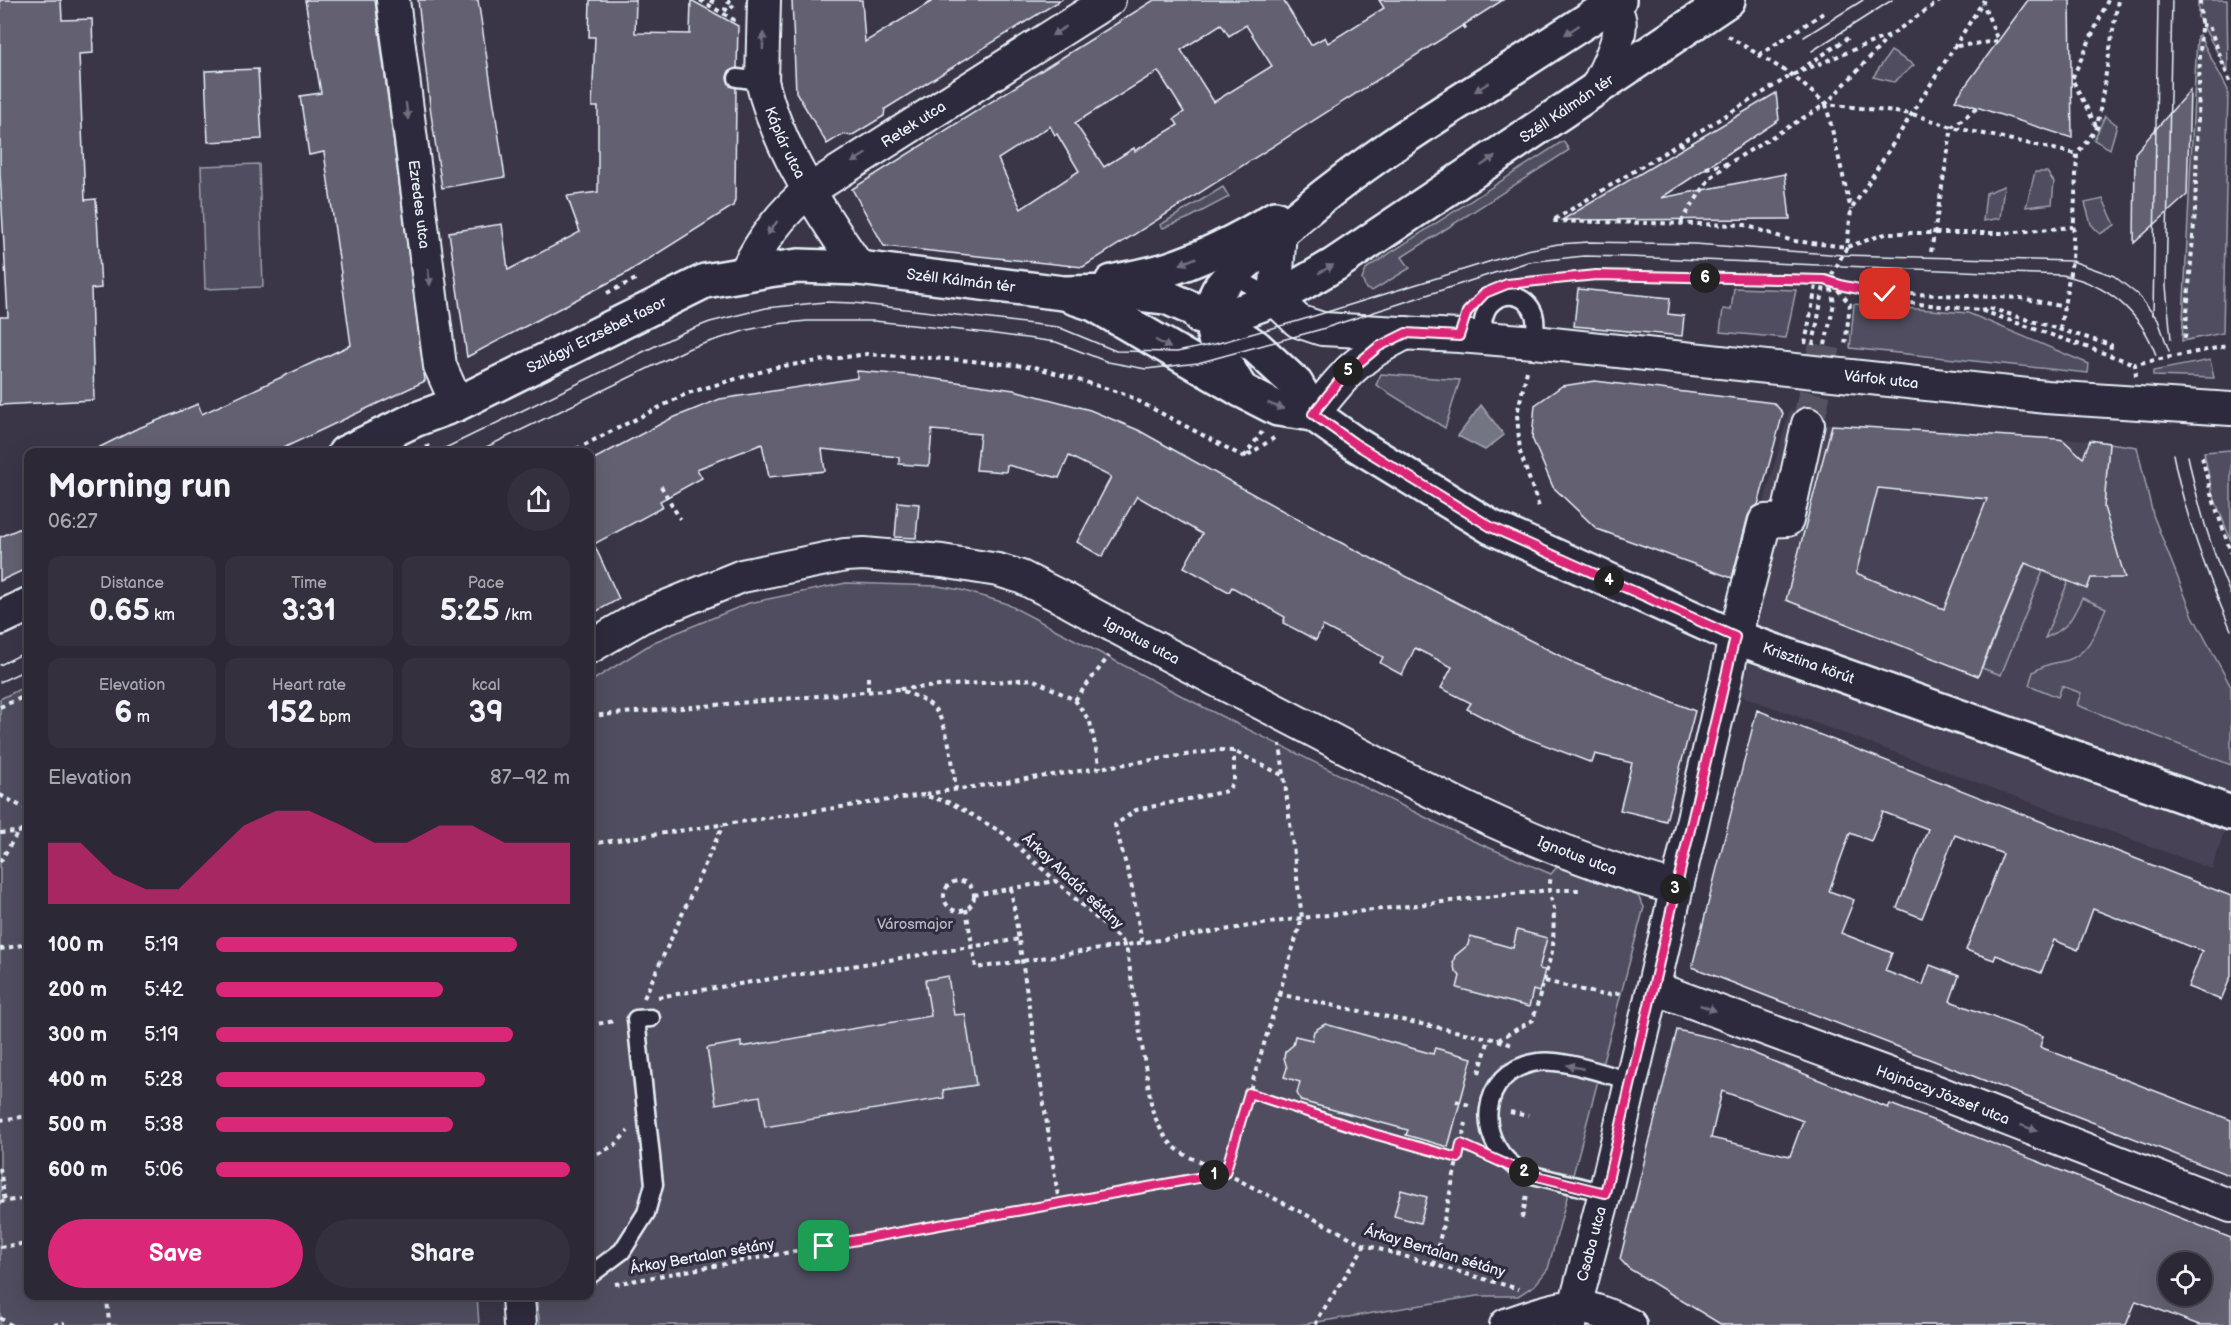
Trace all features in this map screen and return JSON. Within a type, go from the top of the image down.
[{"type":"main road","points":[[1597,87],[1728,0]]},
{"type":"main road","name":"Széll Kálmán tér","points":[[1241,390],[1215,344],[1211,317],[1218,292],[1233,276],[1280,231],[1371,159],[1614,2]]},
{"type":"main road","name":"Széll Kálmán tér","points":[[1094,304],[1180,316],[1211,317],[1246,311],[1275,298],[1334,265],[1597,87]]},
{"type":"main road","points":[[1063,293],[1166,270],[1242,239],[1371,159]]},
{"type":"main road","name":"Szilágyi Erzsébet fasor","points":[[355,448],[414,420],[457,404],[705,281],[798,266],[859,268]]},
{"type":"main road","name":"Széll Kálmán tér","points":[[859,268],[1063,293],[1120,292],[1166,297],[1211,317],[1256,347],[1272,362]]},
{"type":"main road","name":"Széll Kálmán tér","points":[[1063,293],[1094,304],[1241,390]]},
{"type":"main road","points":[[1272,362],[1263,331],[1275,298]]},
{"type":"main road","name":"Krisztina körút","points":[[1272,362],[1296,384],[1313,414],[1354,443],[1491,527],[1735,637],[2231,813]]},
{"type":"main road","name":"Krisztina körút","points":[[1241,390],[1278,409],[1313,414]]},
{"type":"main road","points":[[0,618],[24,606]]},
{"type":"street","name":"Ezredes utca","points":[[393,0],[440,366],[457,404]]},
{"type":"street","name":"Retek utca","points":[[744,275],[759,244],[789,206],[810,190],[1109,0]]},
{"type":"street","name":"Széll Kálmán tér","points":[[1597,87],[1617,39],[1619,18],[1614,2]]},
{"type":"street","name":"Káplár utca","points":[[751,3],[749,79],[777,125],[810,190],[859,268]]},
{"type":"street","points":[[1275,298],[1280,231]]},
{"type":"street","name":"Várfok utca","points":[[1275,298],[1298,321],[1322,329],[1480,337],[2046,397],[2231,409]]},
{"type":"street","name":"Várfok utca","points":[[1313,414],[1359,360],[1378,347],[1406,333]]},
{"type":"street","name":"Csaba utca","points":[[1573,1316],[1632,1081],[1639,990],[1676,888],[1735,637],[1765,521],[1786,520],[1808,424]]},
{"type":"street","name":"Ignotus utca","points":[[594,645],[641,617],[742,576],[845,555],[864,554],[942,561],[1003,572],[1063,598],[1487,820],[1587,860],[1676,888]]},
{"type":"street","name":"Hajnóczy József utca","points":[[1639,990],[1943,1094],[2231,1206]]},
{"type":"street","points":[[1506,1325],[1537,1315],[1610,1316],[1630,1325]]},
{"type":"lane","name":"Széll Kálmán tér","points":[[1233,276],[1228,262],[1242,239]]},
{"type":"lane","points":[[1233,276],[1275,298]]},
{"type":"lane","points":[[1480,337],[1488,307],[1503,296],[1513,296],[1523,299],[1531,306],[1535,316],[1534,342]]},
{"type":"lane","points":[[594,1272],[622,1251],[645,1213],[654,1184],[636,1018],[651,1018]]},
{"type":"lane","points":[[1605,1193],[1525,1173],[1514,1167],[1504,1159],[1491,1138],[1488,1113],[1496,1090],[1508,1076],[1536,1062],[1560,1063],[1632,1081]]},
{"type":"path","points":[[700,0],[738,22]]},
{"type":"path","points":[[710,0],[714,3],[717,0]]},
{"type":"path","points":[[729,0],[725,9],[729,11],[734,4],[751,3]]},
{"type":"path","points":[[1680,223],[1710,178],[1731,162],[1826,104],[1892,34],[1941,0]]},
{"type":"path","points":[[2097,128],[2072,79],[2108,0]]},
{"type":"path","points":[[2060,329],[2073,261],[2078,154],[2097,128],[2118,0]]},
{"type":"path","points":[[2185,338],[2195,211],[2200,0]]},
{"type":"path","points":[[1956,46],[1998,41],[1983,1]]},
{"type":"path","points":[[1851,210],[1983,1]]},
{"type":"path","points":[[1759,55],[1825,12]]},
{"type":"path","points":[[2200,25],[2209,26],[2231,85]]},
{"type":"path","points":[[1463,26],[1467,32]]},
{"type":"path","points":[[1722,32],[1792,75],[1826,104],[1912,114],[1952,127],[2078,154]]},
{"type":"path","points":[[1792,75],[1892,34]]},
{"type":"path","points":[[1848,38],[1792,75],[1552,221],[1745,225],[1793,241],[1846,247],[1888,233],[2005,233],[2073,227]]},
{"type":"path","points":[[1814,343],[1827,280],[1846,247],[1851,210],[1826,104]]},
{"type":"path","points":[[1931,252],[1952,127],[1977,108]]},
{"type":"path","points":[[1680,143],[1685,148]]},
{"type":"path","points":[[1706,168],[1731,162]]},
{"type":"path","points":[[1529,281],[1596,275],[1827,280],[1870,299],[1980,310],[2135,364],[2227,345]]},
{"type":"path","points":[[1806,343],[1817,280]]},
{"type":"path","points":[[1825,345],[1834,303],[1827,280]]},
{"type":"path","points":[[1827,280],[1850,304],[1845,348]]},
{"type":"path","points":[[1844,286],[1885,294],[2021,298],[2065,307]]},
{"type":"path","points":[[1980,310],[1989,308],[2111,345],[2110,353]]},
{"type":"path","points":[[1534,342],[1517,414],[1520,452],[1539,507]]},
{"type":"path","points":[[578,448],[688,393],[777,367],[867,354],[1035,367],[1125,394],[1244,457]]},
{"type":"path","points":[[2134,404],[2137,382],[2135,364]]},
{"type":"path","points":[[2202,457],[2231,553]]},
{"type":"path","points":[[661,486],[680,519]]},
{"type":"path","points":[[1075,700],[1128,633]]},
{"type":"path","points":[[868,677],[868,692]]},
{"type":"path","points":[[594,716],[1032,679],[1075,700],[1090,722],[1100,768]]},
{"type":"path","points":[[898,689],[919,697],[933,707],[944,723],[956,789]]},
{"type":"path","points":[[0,707],[24,697]]},
{"type":"path","points":[[966,909],[976,968],[1126,945],[1152,1109],[1158,1125],[1166,1140],[1176,1149],[1225,1173],[1302,918],[1275,710]]},
{"type":"path","points":[[923,795],[1220,750],[1234,751],[1282,776]]},
{"type":"path","points":[[1142,942],[1131,883],[1115,825],[1136,810],[1227,791],[1234,782],[1234,751]]},
{"type":"path","points":[[0,795],[24,808]]},
{"type":"path","name":"Árkay Aladár sétány","points":[[594,843],[923,795],[951,803],[1003,833],[1126,945],[1302,918],[1549,890],[1554,909],[1553,948],[1545,981]]},
{"type":"path","points":[[724,824],[643,1000],[1020,939]]},
{"type":"path","points":[[0,833],[24,830]]},
{"type":"path","points":[[0,862],[18,832]]},
{"type":"path","points":[[958,881],[969,885],[974,895],[973,901],[966,909],[954,910],[945,903],[944,891],[958,881]]},
{"type":"path","points":[[974,895],[1055,881]]},
{"type":"path","points":[[1011,888],[1059,1203]]},
{"type":"path","points":[[0,949],[24,945]]},
{"type":"path","points":[[1498,1040],[1533,1020],[1545,981],[1603,995],[1639,990]]},
{"type":"path","points":[[1278,994],[1489,1039]]},
{"type":"path","points":[[1249,1093],[1374,1134],[1458,1158]]},
{"type":"path","points":[[1456,1101],[1470,1105]]},
{"type":"path","points":[[594,1156],[615,1145],[646,1113]]},
{"type":"path","points":[[0,1120],[24,1117]]},
{"type":"path","points":[[1434,1264],[1461,1144],[1483,1154]]},
{"type":"path","points":[[0,1168],[2,1202],[24,1199]]},
{"type":"path","name":"Árkay Bertalan sétány","points":[[613,1284],[1225,1173],[1365,1245],[1521,1290]]},
{"type":"path","points":[[0,1247],[24,1244]]},
{"type":"path","points":[[1316,1325],[1365,1245]]},
{"type":"path","points":[[107,1300],[109,1325]]},
{"type":"path","points":[[0,1318],[11,1325]]},
{"type":"path","points":[[54,1325],[65,1323]]},
{"type":"shaded area","points":[[1790,410],[1833,425],[2109,443],[2115,489],[2231,733],[2231,811],[2212,869],[1712,685]]},
{"type":"green space","points":[[2198,0],[2227,0],[2228,72],[2198,17]]},
{"type":"green space","points":[[2199,35],[2228,90],[2223,333],[2182,341],[2197,36]]},
{"type":"green space","points":[[1891,51],[1914,65],[1894,82],[1873,77]]},
{"type":"green space","points":[[2105,116],[2117,125],[2110,149],[2094,140]]},
{"type":"green space","points":[[1563,141],[1569,150],[1402,257],[1410,268],[1372,291],[1366,289],[1362,279],[1367,268]]},
{"type":"green space","points":[[259,164],[263,287],[205,289],[201,166]]},
{"type":"green space","points":[[2035,172],[2047,172],[2054,182],[2052,204],[2026,207]]},
{"type":"green space","points":[[2004,186],[2000,218],[1983,221],[1986,193]]},
{"type":"green space","points":[[1223,187],[1229,197],[1189,218],[1163,228],[1160,225]]},
{"type":"green space","points":[[2103,199],[2115,225],[2100,234],[2091,224],[2085,203]]},
{"type":"green space","points":[[1734,288],[1796,290],[1786,338],[1720,332],[1723,309],[1731,310]]},
{"type":"green space","points":[[1854,304],[1968,313],[2089,364],[2088,373],[1850,348]]},
{"type":"green space","points":[[2210,360],[2214,378],[2153,376],[2153,371]]},
{"type":"green space","points":[[1381,374],[1460,380],[1445,428],[1376,385]]},
{"type":"green space","points":[[2109,443],[2137,447],[2153,515],[2193,616],[2231,687],[2231,765],[2077,705],[2081,693],[2062,686],[2058,697],[2029,685],[2033,672],[2047,665],[2068,660],[2088,645],[2106,608],[2082,598],[2068,623],[2045,638],[2068,582],[2043,571],[2001,675],[1982,668],[2052,499],[2104,507]]},
{"type":"green space","points":[[2231,450],[2231,541],[2212,492],[2204,452]]},
{"type":"green space","name":"Városmajor","points":[[846,583],[938,586],[1005,603],[1205,708],[1471,840],[1551,874],[1557,867],[1638,896],[1644,907],[1548,1269],[1535,1285],[1518,1296],[1477,1296],[1299,1325],[540,1325],[537,1300],[594,1300],[594,680],[654,642],[749,603]]},
{"type":"green space","points":[[24,687],[24,1300],[477,1300],[479,1325],[0,1325],[0,699]]},
{"type":"water","points":[[1481,405],[1504,435],[1485,450],[1458,436]]},
{"type":"building","points":[[0,0],[61,0],[62,20],[92,19],[93,53],[79,54],[85,200],[96,199],[101,288],[91,289],[94,400],[0,405],[0,317],[8,317],[0,173]]},
{"type":"building","points":[[305,0],[375,0],[425,381],[284,448],[98,448],[134,430],[198,404],[202,414],[351,345],[324,152],[309,155],[300,96],[321,93]]},
{"type":"building","points":[[418,0],[478,0],[505,177],[442,188]]},
{"type":"building","points":[[590,0],[636,0],[635,33],[690,34],[691,0],[738,26],[737,68],[729,71],[727,77],[730,86],[736,88],[735,200],[733,206],[625,274],[467,357],[449,232],[502,224],[508,270],[580,232],[567,196],[598,192],[598,107],[592,107],[595,37],[589,37]]},
{"type":"building","points":[[792,0],[862,0],[865,42],[934,0],[1061,0],[885,109],[884,116],[851,136],[843,134],[827,144],[796,92]]},
{"type":"building","points":[[1154,0],[1283,0],[1311,45],[1325,37],[1328,43],[1384,8],[1379,0],[1503,0],[1083,267],[884,246],[852,189]],"holes":[[[1221,24],[1229,36],[1246,25],[1272,66],[1214,102],[1181,50]],[[1158,71],[1184,112],[1174,119],[1178,125],[1104,167],[1075,123]],[[1050,126],[1079,171],[1021,209],[998,159]]]},
{"type":"building","points":[[2028,0],[2070,0],[2072,138],[1955,100]]},
{"type":"building","points":[[258,69],[262,139],[208,142],[205,71]]},
{"type":"building","points":[[2190,90],[2187,195],[2134,243],[2135,153]]},
{"type":"building","points":[[1776,93],[1779,120],[1661,198],[1785,174],[1790,219],[1562,220]]},
{"type":"building","points":[[1578,289],[1670,298],[1668,314],[1684,316],[1682,336],[1574,326]]},
{"type":"building","points":[[857,371],[907,375],[1014,390],[1090,410],[1138,430],[1330,537],[1574,663],[1695,711],[1666,821],[1620,810],[1632,763],[1595,754],[1592,763],[1511,732],[1467,709],[1471,703],[1441,688],[1452,667],[1415,648],[1402,675],[1380,663],[1383,657],[1323,626],[1316,640],[1283,623],[1285,617],[1232,587],[1229,592],[1184,567],[1202,534],[1137,496],[1102,557],[1077,542],[1111,477],[1069,456],[1059,478],[1007,465],[1006,472],[976,470],[980,434],[932,430],[929,466],[899,464],[899,457],[822,449],[825,471],[769,477],[762,444],[697,469],[702,478],[660,501],[663,507],[594,544],[594,459],[670,419],[720,399],[857,378]]},
{"type":"building","points":[[1595,381],[1774,403],[1783,413],[1758,505],[1748,516],[1732,578],[1597,529],[1553,487],[1532,438],[1535,405],[1562,386]]},
{"type":"building","points":[[1832,425],[2058,439],[2063,440],[2083,458],[2090,440],[2109,443],[2104,507],[2125,578],[2091,578],[2087,589],[2025,563],[1978,676],[1786,600]],"holes":[[[1878,488],[1987,499],[1944,609],[1856,573]]]},
{"type":"building","points":[[898,502],[919,504],[916,538],[895,537]]},
{"type":"building","points":[[24,527],[24,570],[0,581],[0,537]]},
{"type":"building","points":[[594,544],[619,599],[594,613]]},
{"type":"building","points":[[1757,710],[2231,896],[2231,976],[2221,1000],[2188,987],[2202,951],[2093,909],[2078,950],[2054,940],[2041,973],[1996,955],[1994,960],[1966,950],[2003,854],[1955,835],[1922,918],[1897,908],[1928,829],[1883,812],[1871,841],[1850,833],[1829,891],[1854,900],[1841,933],[1892,953],[1885,971],[1923,985],[1930,965],[1959,976],[1950,1001],[2043,1036],[2040,1047],[2231,1120],[2231,1176],[1692,967]]},
{"type":"building","points":[[1517,930],[1547,938],[1539,969],[1545,970],[1539,992],[1533,990],[1529,1007],[1457,988],[1460,976],[1453,963],[1455,956],[1468,945],[1470,936],[1513,948]]},
{"type":"building","points":[[948,976],[954,1015],[965,1014],[976,1085],[943,1090],[944,1098],[765,1127],[760,1096],[716,1104],[707,1048],[741,1042],[741,1047],[931,1016],[925,980]]},
{"type":"building","points":[[1325,1024],[1433,1054],[1435,1048],[1472,1058],[1448,1147],[1406,1135],[1408,1130],[1301,1101],[1297,1093],[1300,1082],[1284,1077],[1287,1068],[1285,1052],[1293,1045],[1295,1036],[1312,1040],[1314,1031]]},
{"type":"building","points":[[1677,1030],[1721,1040],[1888,1108],[1890,1104],[2231,1238],[2231,1325],[2199,1325],[2136,1301],[2126,1325],[1722,1325],[1628,1268],[1620,1259]],"holes":[[[1722,1091],[1803,1121],[1790,1156],[1711,1138]]]},
{"type":"building","points":[[1401,1190],[1427,1197],[1420,1223],[1394,1216]]},
{"type":"tunnel","points":[[1808,424],[1825,345]]},
{"type":"tram line","points":[[1804,37],[1863,0]]},
{"type":"tram line","points":[[1812,51],[1892,0]]},
{"type":"tram line","points":[[2153,315],[2158,0]]},
{"type":"tram line","points":[[2171,339],[2166,286],[2172,0]]},
{"type":"tram line","points":[[445,448],[684,332],[710,322],[766,308],[825,302],[854,303],[1058,327],[1116,351],[1177,352],[1298,321],[1527,250],[1558,244],[1589,242],[1695,244],[1843,255],[2072,261],[2114,276],[2138,295],[2158,320],[2169,351]]},
{"type":"tram line","points":[[484,448],[690,348],[747,330],[777,324],[807,321],[874,321],[988,333],[1056,342],[1108,362],[1146,369],[1198,363],[1322,329],[1528,262],[1584,256],[2062,275],[2093,285],[2120,302],[2141,325],[2156,355]]},
{"type":"tram line","points":[[2173,454],[2197,544],[2231,630]]},
{"type":"tram line","points":[[2188,456],[2206,527],[2231,596]]},
{"type":"tram line","points":[[0,665],[24,653]]},
{"type":"tram line","points":[[0,682],[24,671]]},
{"type":"route","points":[[824,1246],[1225,1173],[1249,1093],[1374,1134],[1458,1158],[1461,1144],[1525,1173],[1605,1193],[1735,637],[1491,527],[1354,443],[1313,414],[1344,375],[1359,360],[1378,347],[1406,333],[1459,336],[1467,312],[1485,293],[1507,284],[1596,275],[1829,280],[1844,286],[1885,294]]}]
